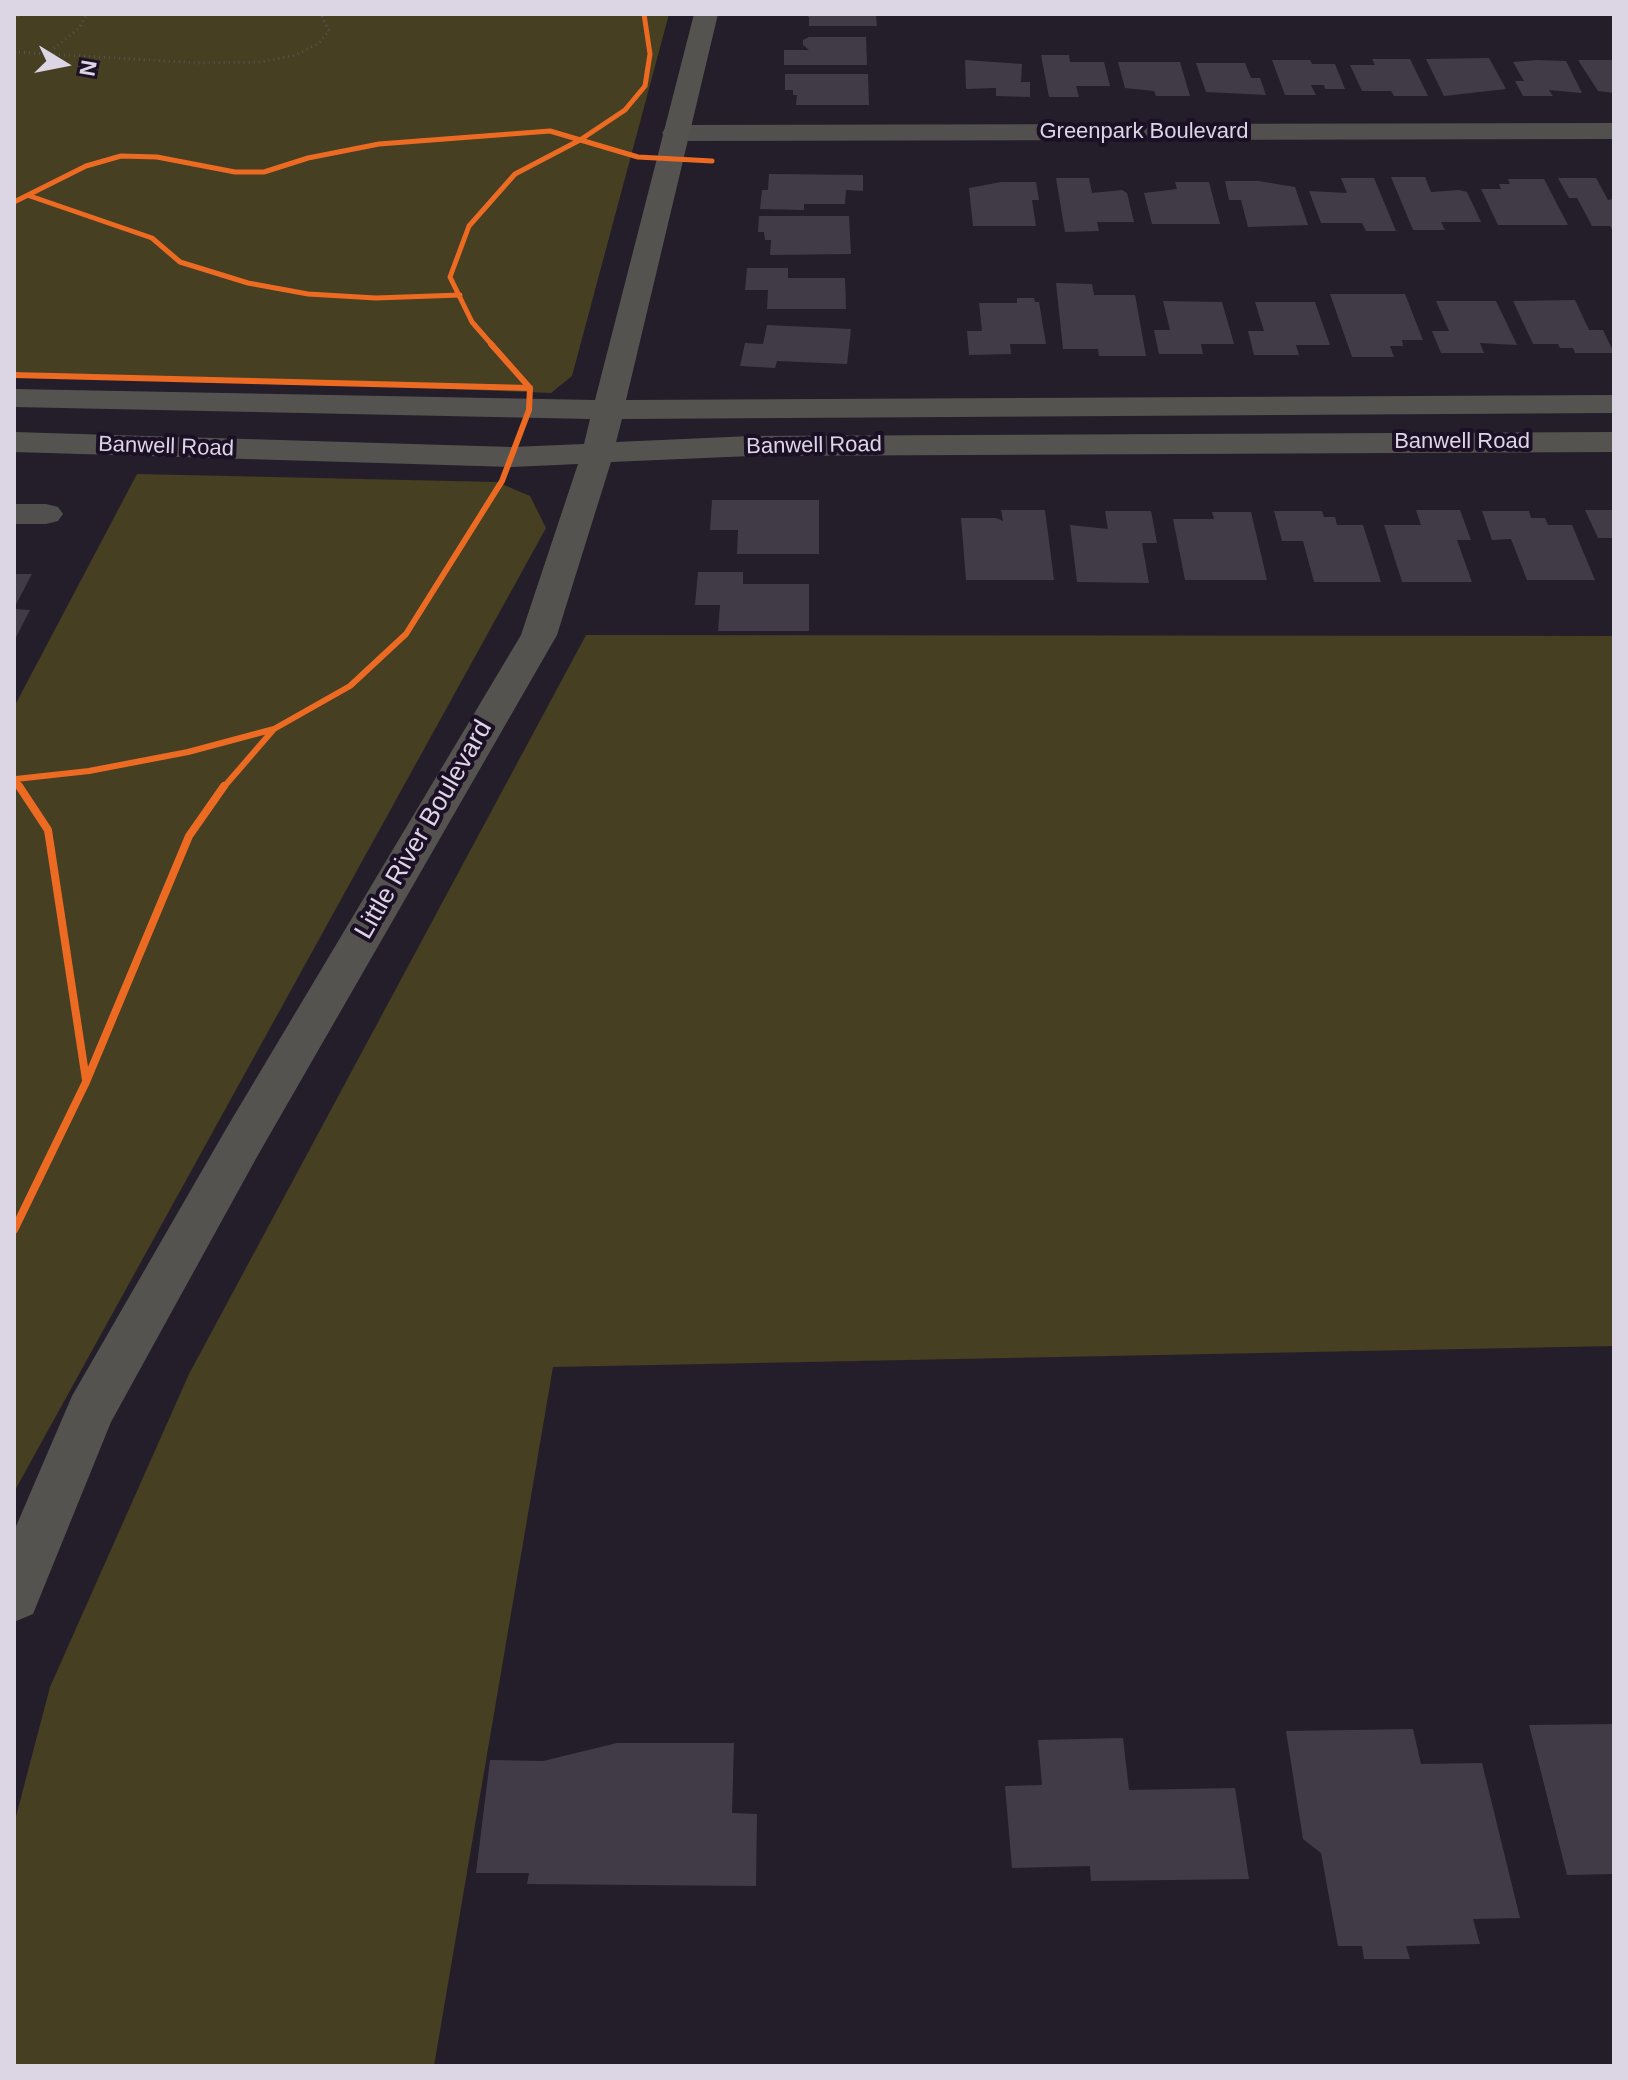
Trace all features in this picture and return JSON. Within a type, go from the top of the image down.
[{"type":"street","name":"Little River Boulevard","points":[[14,1595],[90,1412],[242,1142],[539,635],[597,455],[706,14]]},
{"type":"street","name":"Greenpark Boulevard","points":[[675,133],[1614,131]]},
{"type":"street","name":"Banwell Road","points":[[14,398],[608,409],[1614,404]]},
{"type":"street","points":[[1363,403],[1380,442]]},
{"type":"street","name":"Banwell Road","points":[[14,442],[512,457],[751,446],[1614,442]]},
{"type":"path","points":[[14,20],[19,14]]},
{"type":"path","points":[[49,53],[79,28],[87,14]]},
{"type":"path","points":[[14,52],[200,63],[276,60],[307,50],[325,38],[328,24],[321,14]]},
{"type":"shaded area","points":[[14,14],[669,14],[572,376],[551,393],[14,372]]},
{"type":"shaded area","points":[[137,474],[497,482],[530,496],[546,528],[14,1492],[14,707]]},
{"type":"shaded area","points":[[586,635],[1614,636],[1614,1346],[553,1367],[434,2066],[14,2066],[14,1824],[50,1687],[189,1374]]},
{"type":"building","points":[[804,14],[876,14],[877,26],[809,26],[809,17]]},
{"type":"building","points":[[809,37],[866,37],[867,65],[784,65],[784,50],[809,50],[803,45],[803,40]]},
{"type":"building","points":[[1041,55],[1069,55],[1070,62],[1104,62],[1110,86],[1076,86],[1079,97],[1049,97]]},
{"type":"building","points":[[1489,58],[1506,89],[1444,96],[1426,59]]},
{"type":"building","points":[[1372,59],[1410,59],[1428,96],[1394,96],[1391,91],[1362,91],[1350,65],[1375,65]]},
{"type":"building","points":[[965,60],[1022,64],[1021,82],[1030,82],[1030,97],[996,96],[996,88],[966,89]]},
{"type":"building","points":[[1272,60],[1310,60],[1312,64],[1335,64],[1345,89],[1311,85],[1316,95],[1285,95]]},
{"type":"building","points":[[1578,60],[1614,60],[1614,93],[1598,91]]},
{"type":"building","points":[[1566,61],[1582,93],[1549,90],[1553,96],[1523,96],[1515,81],[1524,81],[1513,62]]},
{"type":"building","points":[[1118,62],[1180,62],[1190,96],[1156,96],[1154,91],[1125,88]]},
{"type":"building","points":[[1196,63],[1245,63],[1251,78],[1260,78],[1266,95],[1206,92]]},
{"type":"building","points":[[785,74],[868,74],[869,105],[796,105],[797,95],[793,95],[793,90],[785,90]]},
{"type":"building","points":[[769,174],[863,175],[863,191],[846,190],[845,204],[804,204],[804,210],[760,209],[762,190],[768,190]]},
{"type":"building","points":[[1391,177],[1425,177],[1431,192],[1467,192],[1481,222],[1441,222],[1445,230],[1413,230]]},
{"type":"building","points":[[1056,178],[1089,178],[1092,193],[1122,190],[1127,193],[1134,222],[1097,222],[1099,231],[1065,232]]},
{"type":"building","points":[[1341,178],[1374,178],[1396,231],[1366,231],[1362,223],[1321,223],[1309,191],[1347,193]]},
{"type":"building","points":[[1558,178],[1596,178],[1608,200],[1614,199],[1614,233],[1610,226],[1592,226],[1577,198],[1569,198]]},
{"type":"building","points":[[1508,179],[1544,179],[1568,225],[1498,225],[1481,189],[1501,189],[1499,184],[1510,184]]},
{"type":"building","points":[[1225,181],[1259,181],[1295,187],[1308,225],[1248,227],[1241,200],[1229,200]]},
{"type":"building","points":[[1001,182],[1036,182],[1039,200],[1032,200],[1036,226],[973,226],[969,188]]},
{"type":"building","points":[[1175,182],[1209,182],[1220,224],[1152,224],[1144,193],[1177,189]]},
{"type":"building","points":[[759,216],[849,216],[851,254],[770,255],[771,240],[765,240],[764,232],[758,232]]},
{"type":"building","points":[[747,268],[788,268],[788,278],[845,278],[846,309],[767,309],[768,290],[745,290]]},
{"type":"building","points":[[1056,283],[1092,284],[1094,295],[1135,295],[1146,356],[1099,356],[1098,349],[1063,349]]},
{"type":"building","points":[[1330,294],[1405,294],[1423,340],[1402,340],[1403,346],[1390,346],[1394,357],[1352,357]]},
{"type":"building","points":[[1017,298],[1034,298],[1035,302],[1039,302],[1046,344],[1010,344],[1011,354],[969,355],[967,331],[982,331],[979,303],[1017,303]]},
{"type":"building","points":[[1575,300],[1589,330],[1603,330],[1614,353],[1575,353],[1573,348],[1560,348],[1558,344],[1533,344],[1513,301]]},
{"type":"building","points":[[1163,301],[1222,302],[1234,344],[1201,344],[1203,354],[1159,354],[1154,330],[1170,330]]},
{"type":"building","points":[[1436,301],[1496,301],[1517,345],[1480,343],[1484,353],[1441,353],[1432,331],[1449,331]]},
{"type":"building","points":[[1255,302],[1315,302],[1330,345],[1296,345],[1299,355],[1254,355],[1248,331],[1264,331]]},
{"type":"building","points":[[767,325],[851,329],[847,364],[777,361],[775,368],[740,366],[745,343],[763,344]]},
{"type":"building","points":[[712,500],[819,500],[819,554],[737,554],[738,530],[710,530]]},
{"type":"building","points":[[1001,510],[1045,510],[1054,580],[966,580],[961,518],[996,518],[1003,521]]},
{"type":"building","points":[[1416,510],[1460,510],[1471,540],[1457,540],[1472,582],[1402,582],[1384,525],[1421,525]]},
{"type":"building","points":[[1585,510],[1614,510],[1614,538],[1598,538]]},
{"type":"building","points":[[1105,511],[1151,511],[1157,543],[1142,543],[1149,583],[1077,582],[1070,525],[1108,529]]},
{"type":"building","points":[[1274,511],[1322,511],[1324,517],[1335,517],[1337,525],[1363,525],[1381,582],[1314,582],[1303,541],[1282,541]]},
{"type":"building","points":[[1482,511],[1529,511],[1531,518],[1545,518],[1548,525],[1572,525],[1595,580],[1527,580],[1511,539],[1492,540]]},
{"type":"building","points":[[1212,512],[1251,512],[1267,580],[1185,580],[1173,519],[1214,519]]},
{"type":"building","points":[[698,572],[743,572],[743,584],[809,584],[809,631],[718,631],[720,605],[695,605]]},
{"type":"building","points":[[14,574],[32,574],[14,608]]},
{"type":"building","points":[[14,609],[30,610],[14,641]]},
{"type":"building","points":[[1614,1724],[1614,1874],[1567,1875],[1529,1725]]},
{"type":"building","points":[[1413,1729],[1421,1764],[1482,1763],[1520,1918],[1473,1919],[1480,1944],[1406,1946],[1410,1959],[1364,1959],[1362,1946],[1338,1946],[1321,1853],[1303,1839],[1286,1731]]},
{"type":"building","points":[[1123,1738],[1129,1790],[1235,1788],[1249,1879],[1091,1881],[1090,1866],[1012,1868],[1005,1786],[1042,1785],[1038,1740]]},
{"type":"building","points":[[617,1743],[734,1743],[732,1813],[757,1814],[756,1886],[527,1884],[529,1873],[476,1873],[490,1760],[543,1761]]},
{"type":"cycle path","points":[[14,1230],[86,1082],[189,836],[236,769],[274,729],[350,686],[406,634],[502,481],[529,410],[530,388],[472,322],[450,277],[469,226],[494,194],[515,174],[580,140],[625,110],[645,86],[650,54],[644,14]]},
{"type":"cycle path","points":[[14,202],[86,166],[121,156],[157,157],[235,172],[264,172],[308,158],[379,144],[550,131],[638,157],[712,161]]},
{"type":"cycle path","points":[[30,196],[152,238],[180,262],[248,283],[308,294],[376,298],[460,295]]},
{"type":"cycle path","points":[[14,375],[530,388]]},
{"type":"cycle path","points":[[16,779],[89,771],[188,752],[274,729]]},
{"type":"cycle path","points":[[14,778],[48,830],[86,1080]]}]
